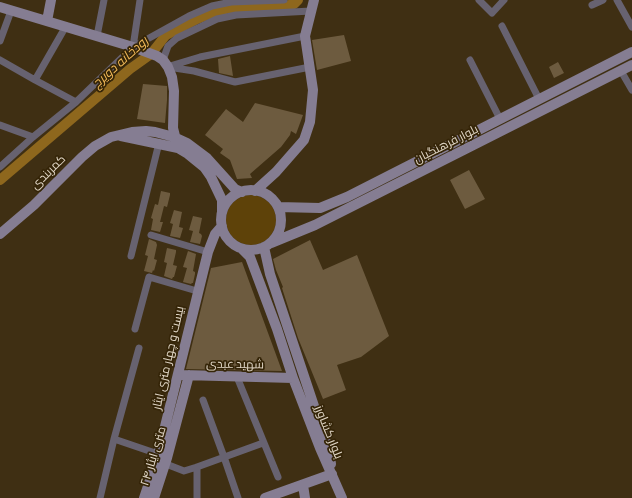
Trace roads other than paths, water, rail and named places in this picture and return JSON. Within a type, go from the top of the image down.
[{"type":"main road","points":[[45,20],[47,0]]},
{"type":"main road","points":[[45,20],[51,0]]},
{"type":"main road","points":[[256,191],[276,172],[304,140],[310,122],[313,90],[305,36],[314,0]]},
{"type":"main road","points":[[0,7],[133,47],[147,52],[163,61],[172,77],[174,91],[173,128],[174,137],[178,148]]},
{"type":"main road","name":"بلوار فرهنگیان","points":[[278,207],[320,208],[347,197],[632,52]]},
{"type":"main road","name":"بلوار فرهنگیان","points":[[268,245],[315,226],[632,65]]},
{"type":"main road","points":[[502,118],[508,127]]},
{"type":"main road","name":"کمربندی","points":[[0,234],[34,205],[95,146],[111,137],[132,132],[146,131],[174,137],[196,149],[207,158],[235,189],[242,192]]},
{"type":"main road","points":[[119,136],[178,148],[204,167],[212,177],[222,200],[222,214],[222,226],[224,233],[234,245],[242,249],[257,250],[268,245],[280,230],[281,222],[278,207],[269,196],[256,191],[242,192],[231,198],[222,214]]},
{"type":"main road","name":"بیست و چهار متری ایثار","points":[[144,498],[163,456],[178,375],[208,252],[215,234],[222,226]]},
{"type":"main road","name":"بلوار کشاورز","points":[[268,245],[269,269],[329,451],[332,474]]},
{"type":"main road","name":"بلوار کشاورز","points":[[242,249],[250,257],[271,312],[293,378],[320,448],[332,474]]},
{"type":"main road","points":[[271,312],[278,315],[282,313],[282,308]]},
{"type":"main road","points":[[277,330],[278,321],[281,320],[287,322]]},
{"type":"main road","name":"شهید عبدی","points":[[178,375],[293,378]]},
{"type":"main road","name":"۲۴ متری ایثار","points":[[154,498],[163,456],[189,375]]},
{"type":"main road","points":[[265,498],[332,474],[342,498]]},
{"type":"main road","points":[[303,485],[305,498]]},
{"type":"street","points":[[97,36],[104,0]]},
{"type":"street","points":[[133,47],[140,0]]},
{"type":"street","points":[[0,167],[33,137],[76,102],[133,47],[189,16],[212,6],[241,1],[284,0]]},
{"type":"street","points":[[314,0],[319,0]]},
{"type":"street","points":[[479,0],[492,13],[504,0]]},
{"type":"street","points":[[592,5],[602,0]]},
{"type":"street","points":[[617,0],[632,27]]},
{"type":"street","points":[[163,61],[168,46],[177,38],[217,19],[236,15],[312,10]]},
{"type":"street","points":[[0,41],[11,11]]},
{"type":"street","points":[[35,80],[66,26]]},
{"type":"street","points":[[502,26],[539,99]]},
{"type":"street","points":[[136,30],[142,36],[151,38]]},
{"type":"street","points":[[163,61],[194,59],[305,36]]},
{"type":"street","points":[[194,59],[194,71]]},
{"type":"street","points":[[0,60],[76,102]]},
{"type":"street","points":[[470,60],[502,118]]},
{"type":"street","points":[[163,61],[234,82],[310,67]]},
{"type":"street","points":[[621,70],[632,90]]},
{"type":"street","points":[[0,125],[33,137]]},
{"type":"street","points":[[131,256],[159,143]]},
{"type":"street","points":[[151,235],[208,252]]},
{"type":"street","points":[[135,329],[149,277],[198,291]]},
{"type":"street","points":[[100,498],[114,439],[139,348]]},
{"type":"street","points":[[237,376],[278,477]]},
{"type":"street","points":[[202,400],[238,498]]},
{"type":"street","points":[[114,439],[163,456],[184,471],[197,468],[263,443]]},
{"type":"street","points":[[197,468],[197,498]]},
{"type":"waterway","name":"رودخانه دویرج","points":[[0,180],[130,69],[151,54],[166,35],[195,20],[230,8],[285,6],[294,4],[298,0]]}]
